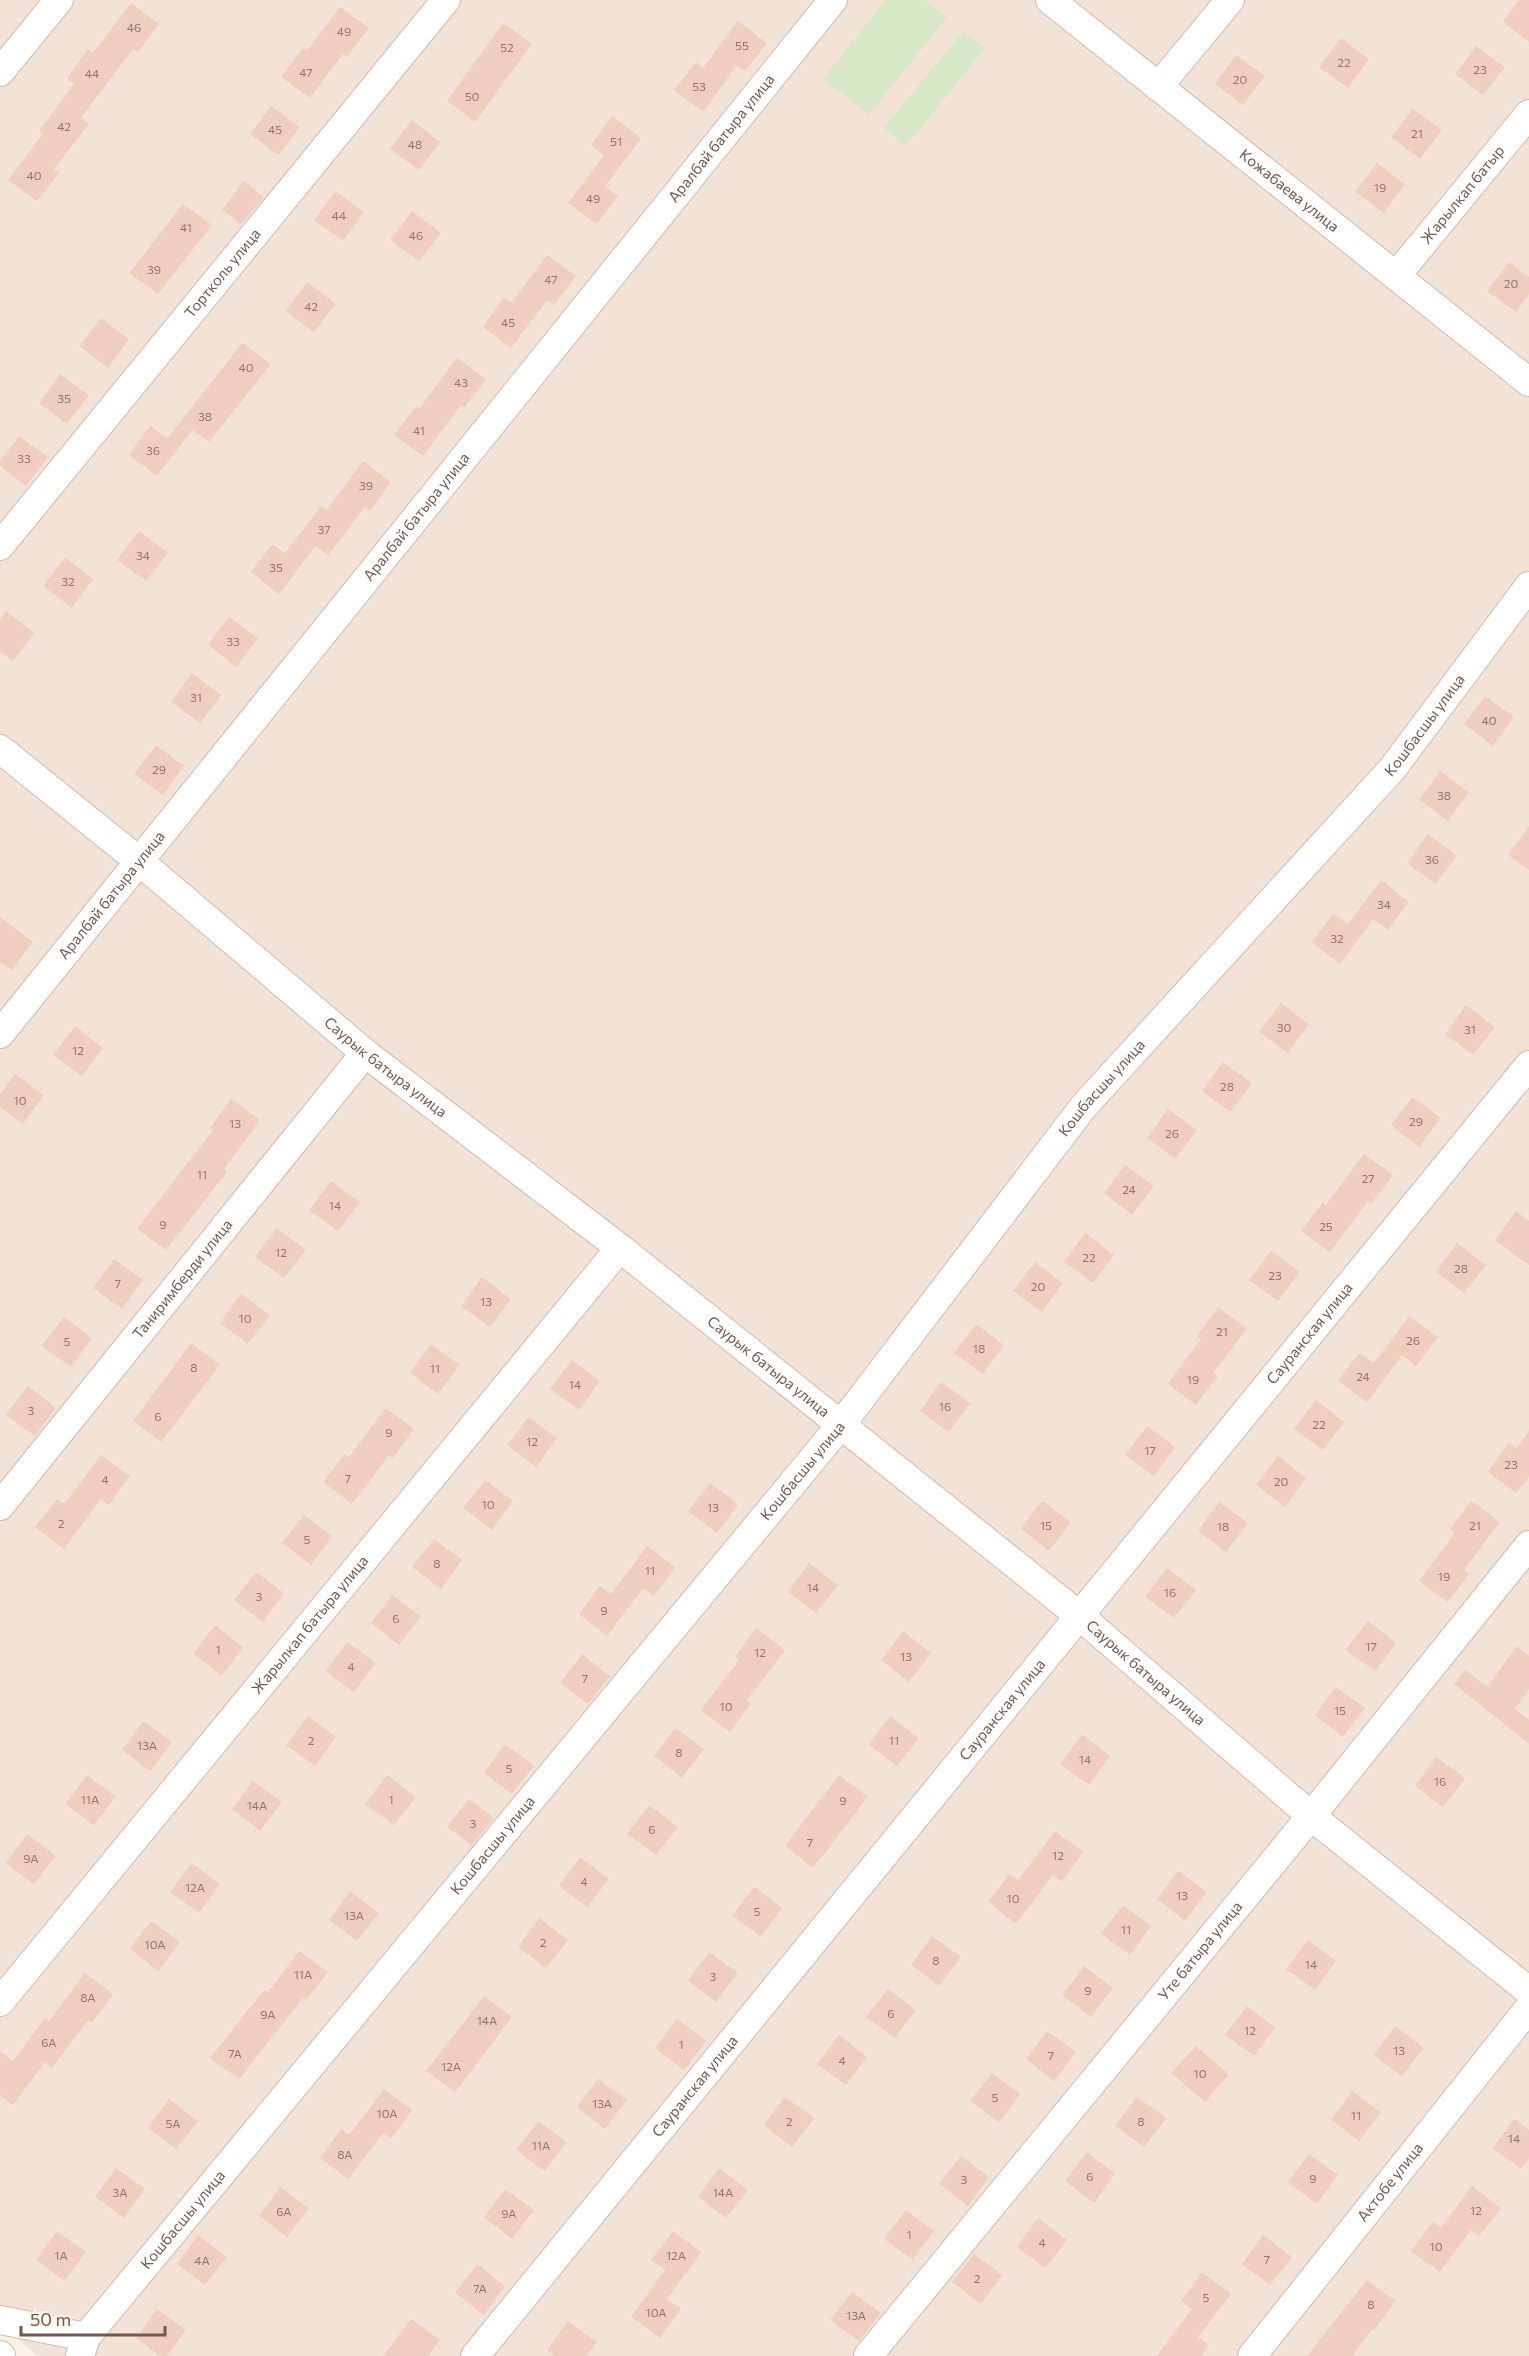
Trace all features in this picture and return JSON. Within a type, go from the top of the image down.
[{"type":"street","points":[[0,72],[59,0]]},
{"type":"street","name":"Тортколь улица","points":[[0,546],[446,0]]},
{"type":"street","name":"Аралбай батыра улица","points":[[0,1034],[833,0]]},
{"type":"street","name":"Кожабаева улица","points":[[1050,0],[1529,382]]},
{"type":"street","points":[[1158,87],[1230,0]]},
{"type":"street","name":"Жарылкап батыр","points":[[1396,276],[1529,114]]},
{"type":"street","name":"Кошбасшы улица","points":[[83,2347],[840,1426],[1084,1106],[1393,768],[1529,586]]},
{"type":"street","name":"Саурык батыра улица","points":[[0,749],[140,861],[364,1053],[620,1248],[1081,1617],[1311,1816],[1529,1991]]},
{"type":"street","name":"Таниримберди улица","points":[[0,1506],[364,1053]]},
{"type":"street","name":"Сауранская улица","points":[[476,2356],[1529,1065]]},
{"type":"street","name":"Жарылкап батыра улица","points":[[0,2002],[620,1248]]},
{"type":"street","name":"Уте батыра улица","points":[[868,2356],[1311,1816],[1529,1545]]},
{"type":"street","name":"Актобе улица","points":[[1252,2356],[1529,2008]]},
{"type":"street","points":[[0,2320],[83,2347]]},
{"type":"shaded area","points":[[0,0],[1529,0],[1529,2356],[38,2356],[0,2324]]},
{"type":"green space","points":[[886,0],[924,0],[947,17],[869,115],[823,79]]},
{"type":"green space","points":[[963,31],[985,48],[906,146],[884,128]]},
{"type":"building","points":[[1519,0],[1529,0],[1529,42],[1503,22]]},
{"type":"building","points":[[131,3],[159,24],[138,52],[133,49],[81,118],[89,124],[54,169],[59,173],[37,201],[8,180],[43,134],[39,131],[74,84],[67,78],[88,49],[93,53]]},
{"type":"building","points":[[340,7],[369,28],[347,57],[343,54],[310,98],[281,77],[303,48],[307,51]]},
{"type":"building","points":[[738,21],[767,43],[745,71],[737,65],[703,112],[674,90],[696,62],[703,68]]},
{"type":"building","points":[[503,23],[532,44],[475,122],[447,101]]},
{"type":"building","points":[[1341,38],[1369,59],[1348,88],[1319,67]]},
{"type":"building","points":[[1476,46],[1505,67],[1483,95],[1455,74]]},
{"type":"building","points":[[1236,55],[1265,76],[1243,105],[1215,84]]},
{"type":"building","points":[[271,106],[300,127],[278,155],[250,134]]},
{"type":"building","points":[[1413,109],[1442,130],[1420,159],[1391,137]]},
{"type":"building","points":[[612,116],[641,138],[605,186],[618,196],[597,224],[568,203],[604,155],[591,145]]},
{"type":"building","points":[[412,120],[440,142],[419,170],[390,149]]},
{"type":"building","points":[[1377,163],[1405,184],[1384,213],[1355,192]]},
{"type":"building","points":[[244,181],[264,197],[241,224],[222,210]]},
{"type":"building","points":[[336,191],[364,213],[343,241],[314,220]]},
{"type":"building","points":[[183,204],[212,225],[158,294],[129,273]]},
{"type":"building","points":[[412,211],[441,233],[419,261],[390,240]]},
{"type":"building","points":[[547,255],[576,276],[554,305],[547,300],[511,348],[483,327],[504,298],[511,303]]},
{"type":"building","points":[[1509,262],[1529,277],[1529,294],[1516,312],[1487,291]]},
{"type":"building","points":[[307,282],[336,304],[314,332],[286,311]]},
{"type":"building","points":[[101,318],[129,339],[108,368],[79,346]]},
{"type":"building","points":[[242,343],[271,364],[209,442],[192,430],[157,476],[129,455],[150,426],[167,439]]},
{"type":"building","points":[[457,358],[486,379],[464,408],[461,405],[423,456],[394,435],[416,406],[419,409]]},
{"type":"building","points":[[60,374],[89,395],[67,424],[39,403]]},
{"type":"building","points":[[19,436],[48,457],[26,486],[0,466],[0,461]]},
{"type":"building","points":[[363,461],[391,482],[370,511],[365,507],[328,555],[315,546],[279,594],[251,572],[272,544],[285,553],[321,506],[327,510]]},
{"type":"building","points":[[139,531],[168,553],[146,581],[117,560]]},
{"type":"building","points":[[65,557],[93,579],[72,608],[43,586]]},
{"type":"building","points":[[6,611],[34,633],[13,661],[0,652],[0,619]]},
{"type":"building","points":[[229,617],[258,638],[236,667],[208,645]]},
{"type":"building","points":[[192,673],[221,695],[200,723],[171,702]]},
{"type":"building","points":[[1485,696],[1514,717],[1493,746],[1464,724]]},
{"type":"building","points":[[156,745],[184,766],[163,795],[134,774]]},
{"type":"building","points":[[1440,771],[1469,792],[1448,821],[1419,800]]},
{"type":"building","points":[[1529,826],[1529,870],[1508,855]]},
{"type":"building","points":[[1428,834],[1457,856],[1435,884],[1407,863]]},
{"type":"building","points":[[1381,880],[1409,902],[1388,930],[1373,919],[1340,964],[1312,942],[1333,914],[1348,924]]},
{"type":"building","points":[[0,917],[33,942],[12,970],[0,962]]},
{"type":"building","points":[[1281,1003],[1309,1024],[1288,1053],[1259,1032]]},
{"type":"building","points":[[1466,1005],[1495,1027],[1473,1055],[1445,1034]]},
{"type":"building","points":[[75,1026],[103,1048],[82,1076],[53,1055]]},
{"type":"building","points":[[1223,1062],[1252,1083],[1230,1112],[1202,1091]]},
{"type":"building","points":[[15,1074],[44,1095],[23,1124],[0,1107],[0,1094]]},
{"type":"building","points":[[1412,1097],[1441,1118],[1419,1147],[1391,1125]]},
{"type":"building","points":[[231,1099],[260,1120],[224,1169],[227,1172],[166,1250],[137,1229],[213,1130],[210,1128]]},
{"type":"building","points":[[1168,1109],[1197,1130],[1175,1159],[1147,1138]]},
{"type":"building","points":[[1364,1154],[1393,1175],[1371,1204],[1368,1201],[1330,1252],[1301,1231],[1323,1202],[1326,1205]]},
{"type":"building","points":[[1125,1165],[1154,1186],[1132,1215],[1104,1193]]},
{"type":"building","points":[[331,1181],[360,1202],[338,1231],[309,1210]]},
{"type":"building","points":[[1516,1211],[1529,1221],[1529,1265],[1495,1240]]},
{"type":"building","points":[[277,1228],[306,1250],[284,1278],[255,1257]]},
{"type":"building","points":[[1085,1233],[1114,1255],[1093,1283],[1064,1262]]},
{"type":"building","points":[[1457,1243],[1486,1265],[1464,1293],[1436,1272]]},
{"type":"building","points":[[1271,1251],[1300,1272],[1278,1301],[1249,1280]]},
{"type":"building","points":[[114,1259],[143,1280],[122,1309],[93,1288]]},
{"type":"building","points":[[1035,1262],[1063,1283],[1042,1312],[1013,1291]]},
{"type":"building","points":[[482,1277],[511,1299],[490,1327],[461,1306]]},
{"type":"building","points":[[241,1294],[270,1315],[248,1344],[220,1323]]},
{"type":"building","points":[[1218,1307],[1247,1329],[1213,1373],[1218,1376],[1196,1405],[1168,1384],[1201,1339],[1197,1336]]},
{"type":"building","points":[[1409,1316],[1438,1337],[1416,1366],[1402,1355],[1367,1402],[1338,1381],[1359,1353],[1374,1363]]},
{"type":"building","points":[[64,1317],[92,1338],[71,1367],[42,1346]]},
{"type":"building","points":[[976,1324],[1004,1345],[983,1374],[954,1353]]},
{"type":"building","points":[[191,1343],[220,1365],[161,1442],[133,1421]]},
{"type":"building","points":[[431,1344],[460,1365],[438,1394],[410,1373]]},
{"type":"building","points":[[572,1360],[600,1381],[579,1410],[550,1389]]},
{"type":"building","points":[[941,1382],[970,1403],[949,1432],[920,1411]]},
{"type":"building","points":[[28,1386],[56,1408],[35,1436],[6,1415]]},
{"type":"building","points":[[1316,1400],[1344,1422],[1323,1450],[1294,1429]]},
{"type":"building","points":[[386,1408],[414,1429],[393,1458],[389,1455],[352,1504],[323,1482],[345,1454],[349,1457]]},
{"type":"building","points":[[529,1417],[557,1438],[536,1467],[507,1445]]},
{"type":"building","points":[[1147,1426],[1175,1447],[1154,1476],[1125,1455]]},
{"type":"building","points":[[1529,1431],[1529,1477],[1516,1493],[1488,1472],[1509,1443],[1516,1448]]},
{"type":"building","points":[[101,1455],[130,1476],[109,1505],[101,1499],[64,1549],[35,1527],[57,1499],[64,1504]]},
{"type":"building","points":[[1278,1456],[1306,1478],[1285,1507],[1256,1485]]},
{"type":"building","points":[[485,1480],[513,1501],[492,1530],[463,1508]]},
{"type":"building","points":[[710,1483],[738,1504],[717,1533],[688,1511]]},
{"type":"building","points":[[1042,1501],[1071,1522],[1049,1551],[1021,1529]]},
{"type":"building","points":[[1471,1501],[1500,1522],[1464,1570],[1469,1574],[1448,1602],[1419,1581],[1455,1533],[1450,1529]]},
{"type":"building","points":[[1219,1502],[1248,1523],[1226,1552],[1198,1531]]},
{"type":"building","points":[[304,1515],[332,1536],[311,1565],[282,1543]]},
{"type":"building","points":[[434,1539],[462,1560],[441,1589],[412,1567]]},
{"type":"building","points":[[647,1546],[675,1567],[654,1596],[643,1588],[607,1636],[579,1614],[600,1586],[611,1594]]},
{"type":"building","points":[[809,1563],[838,1585],[816,1613],[788,1592]]},
{"type":"building","points":[[1167,1568],[1196,1590],[1174,1618],[1145,1597]]},
{"type":"building","points":[[256,1572],[284,1593],[263,1622],[234,1600]]},
{"type":"building","points":[[392,1595],[421,1616],[399,1645],[371,1623]]},
{"type":"building","points":[[1368,1621],[1396,1643],[1375,1671],[1346,1650]]},
{"type":"building","points":[[215,1625],[243,1647],[222,1675],[193,1654]]},
{"type":"building","points":[[756,1628],[785,1650],[747,1700],[751,1703],[730,1732],[701,1710],[739,1660],[735,1657]]},
{"type":"building","points":[[903,1631],[931,1653],[909,1682],[881,1660]]},
{"type":"building","points":[[347,1642],[376,1663],[354,1692],[326,1671]]},
{"type":"building","points":[[1517,1646],[1529,1656],[1529,1689],[1515,1709],[1529,1720],[1529,1744],[1454,1684],[1465,1670],[1487,1687]]},
{"type":"building","points":[[582,1654],[610,1676],[588,1704],[560,1683]]},
{"type":"building","points":[[1336,1687],[1365,1708],[1343,1737],[1315,1715]]},
{"type":"building","points":[[308,1716],[336,1737],[315,1766],[286,1745]]},
{"type":"building","points":[[890,1716],[919,1738],[897,1766],[869,1745]]},
{"type":"building","points":[[143,1721],[172,1742],[150,1771],[122,1750]]},
{"type":"building","points":[[675,1728],[704,1749],[682,1778],[654,1756]]},
{"type":"building","points":[[1082,1735],[1110,1756],[1089,1785],[1060,1764]]},
{"type":"building","points":[[505,1744],[534,1766],[512,1794],[484,1773]]},
{"type":"building","points":[[1436,1757],[1465,1778],[1443,1807],[1415,1786]]},
{"type":"building","points":[[87,1775],[116,1797],[94,1825],[65,1804]]},
{"type":"building","points":[[387,1775],[416,1797],[394,1825],[365,1804]]},
{"type":"building","points":[[839,1775],[868,1797],[813,1868],[785,1846]]},
{"type":"building","points":[[253,1781],[282,1802],[260,1831],[232,1809]]},
{"type":"building","points":[[469,1799],[494,1818],[472,1845],[447,1827]]},
{"type":"building","points":[[649,1805],[678,1827],[656,1855],[627,1834]]},
{"type":"building","points":[[1055,1831],[1083,1852],[1062,1881],[1053,1875],[1016,1924],[988,1902],[1009,1874],[1018,1880]]},
{"type":"building","points":[[27,1834],[56,1856],[34,1884],[6,1863]]},
{"type":"building","points":[[580,1857],[609,1879],[587,1907],[559,1886]]},
{"type":"building","points":[[192,1863],[220,1885],[199,1913],[170,1892]]},
{"type":"building","points":[[1178,1871],[1207,1892],[1185,1921],[1157,1899]]},
{"type":"building","points":[[754,1887],[782,1908],[761,1937],[732,1915]]},
{"type":"building","points":[[350,1891],[379,1913],[357,1941],[329,1920]]},
{"type":"building","points":[[1123,1905],[1151,1926],[1130,1955],[1101,1934]]},
{"type":"building","points":[[539,1918],[568,1940],[546,1968],[518,1947]]},
{"type":"building","points":[[151,1921],[180,1942],[158,1971],[130,1949]]},
{"type":"building","points":[[932,1936],[961,1957],[939,1986],[911,1965]]},
{"type":"building","points":[[1308,1940],[1336,1961],[1315,1990],[1286,1969]]},
{"type":"building","points":[[299,1951],[328,1972],[306,2000],[303,1998],[239,2079],[210,2058],[264,1990],[268,1992]]},
{"type":"building","points":[[709,1952],[738,1973],[716,2002],[688,1981]]},
{"type":"building","points":[[1084,1966],[1113,1988],[1091,2017],[1062,1995]]},
{"type":"building","points":[[85,1973],[113,1994],[92,2023],[88,2020],[52,2068],[45,2062],[13,2105],[0,2095],[0,2051],[13,2061],[45,2018],[49,2021]]},
{"type":"building","points":[[888,1989],[916,2010],[895,2038],[866,2017]]},
{"type":"building","points":[[484,1996],[512,2017],[455,2092],[426,2071]]},
{"type":"building","points":[[1247,2006],[1275,2028],[1254,2056],[1225,2035]]},
{"type":"building","points":[[677,2019],[706,2041],[684,2070],[655,2048]]},
{"type":"building","points":[[1395,2026],[1424,2048],[1402,2076],[1374,2055]]},
{"type":"building","points":[[1047,2031],[1076,2052],[1054,2081],[1026,2059]]},
{"type":"building","points":[[839,2035],[867,2057],[846,2085],[817,2064]]},
{"type":"building","points":[[1196,2046],[1229,2074],[1205,2102],[1171,2073]]},
{"type":"building","points":[[992,2073],[1020,2094],[999,2122],[970,2101]]},
{"type":"building","points":[[598,2079],[627,2100],[605,2129],[577,2107]]},
{"type":"building","points":[[384,2089],[412,2110],[391,2139],[383,2133],[348,2179],[320,2158],[341,2129],[349,2135]]},
{"type":"building","points":[[1352,2091],[1381,2112],[1359,2141],[1331,2120]]},
{"type":"building","points":[[785,2097],[814,2118],[792,2147],[764,2125]]},
{"type":"building","points":[[1137,2097],[1166,2118],[1144,2147],[1115,2126]]},
{"type":"building","points":[[169,2099],[198,2121],[176,2149],[148,2128]]},
{"type":"building","points":[[1514,2119],[1529,2130],[1529,2159],[1521,2169],[1493,2148]]},
{"type":"building","points":[[538,2121],[566,2142],[545,2171],[516,2150]]},
{"type":"building","points":[[1087,2152],[1115,2174],[1094,2203],[1065,2181]]},
{"type":"building","points":[[1309,2154],[1338,2175],[1317,2204],[1288,2182]]},
{"type":"building","points":[[961,2156],[989,2177],[968,2206],[939,2184]]},
{"type":"building","points":[[116,2168],[145,2189],[124,2218],[95,2197]]},
{"type":"building","points":[[719,2168],[748,2190],[726,2218],[698,2197]]},
{"type":"building","points":[[1472,2186],[1501,2208],[1479,2236],[1471,2230],[1440,2272],[1411,2251],[1433,2222],[1441,2228]]},
{"type":"building","points":[[280,2187],[309,2208],[287,2237],[259,2216]]},
{"type":"building","points":[[505,2189],[534,2210],[512,2239],[484,2217]]},
{"type":"building","points":[[906,2210],[934,2231],[913,2260],[884,2239]]},
{"type":"building","points":[[1038,2218],[1067,2240],[1045,2268],[1017,2247]]},
{"type":"building","points":[[57,2231],[86,2252],[64,2281],[36,2259]]},
{"type":"building","points":[[673,2231],[701,2252],[667,2299],[681,2309],[660,2338],[631,2317],[665,2270],[651,2260]]},
{"type":"building","points":[[198,2235],[227,2257],[205,2285],[177,2264]]},
{"type":"building","points":[[1263,2235],[1292,2257],[1270,2285],[1242,2264]]},
{"type":"building","points":[[974,2254],[1002,2275],[981,2304],[952,2282]]},
{"type":"building","points":[[477,2264],[505,2286],[484,2315],[455,2293]]},
{"type":"building","points":[[1202,2272],[1231,2294],[1198,2337],[1209,2345],[1201,2356],[1157,2356],[1192,2309],[1181,2301]]},
{"type":"building","points":[[1367,2280],[1396,2301],[1374,2330],[1372,2329],[1352,2356],[1307,2356]]},
{"type":"building","points":[[852,2292],[881,2313],[859,2341],[830,2320]]},
{"type":"building","points":[[157,2309],[186,2330],[167,2356],[160,2356],[136,2338]]},
{"type":"building","points":[[411,2319],[440,2340],[428,2356],[383,2356]]},
{"type":"building","points":[[568,2321],[597,2342],[586,2356],[555,2356],[547,2350]]}]
